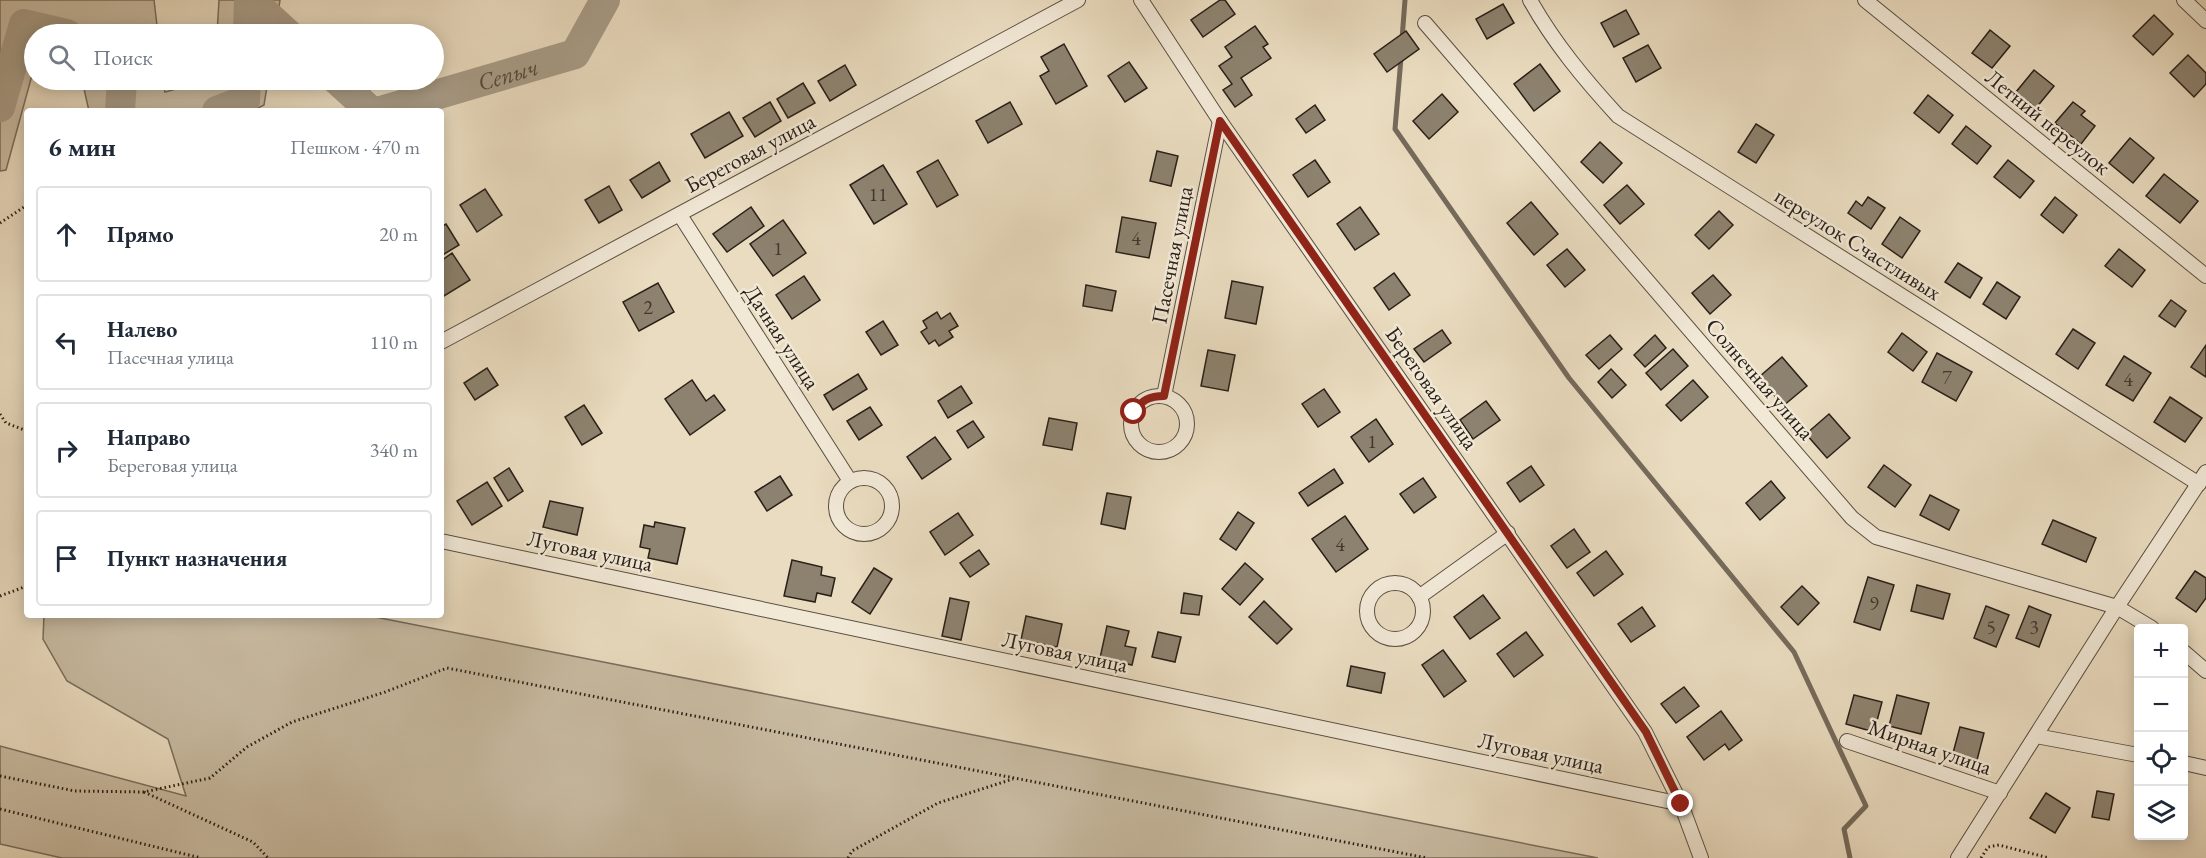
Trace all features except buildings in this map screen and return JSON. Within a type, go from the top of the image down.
[{"type":"street","name":"Береговая улица","points":[[444,340],[1078,0]]},
{"type":"street","name":"Береговая улица","points":[[1141,0],[1220,121],[1646,732],[1681,804],[1701,858]]},
{"type":"street","name":"переулок Счастливых","points":[[1530,0],[1545,27],[1618,116],[2202,478]]},
{"type":"street","name":"Летний переулок","points":[[1865,0],[2206,276]]},
{"type":"street","points":[[2184,0],[2206,21]]},
{"type":"street","name":"Солнечная улица","points":[[1425,23],[1852,518],[1876,537],[2117,607],[2145,624]]},
{"type":"street","name":"Пасечная улица","points":[[1164,396],[1220,121]]},
{"type":"street","name":"Дачная улица","points":[[680,215],[850,481]]},
{"type":"street","points":[[1164,396],[1172,399],[1182,409],[1186,429],[1184,436],[1175,446],[1162,452],[1155,452],[1148,450],[1137,441],[1133,434],[1131,420],[1143,401],[1164,396]]},
{"type":"street","points":[[856,478],[871,478],[878,481],[888,492],[892,506],[891,513],[878,530],[864,534],[857,533],[850,530],[840,520],[836,506],[837,498],[850,481],[856,478]]},
{"type":"street","points":[[1958,858],[2117,607],[2202,478]]},
{"type":"street","points":[[1419,597],[1508,533]]},
{"type":"street","name":"Луговая улица","points":[[444,542],[1681,804]]},
{"type":"street","points":[[1395,583],[1402,584],[1419,597],[1422,604],[1422,618],[1419,625],[1409,635],[1395,639],[1388,638],[1370,625],[1367,611],[1370,597],[1381,587],[1395,583]]},
{"type":"street","points":[[2188,655],[2206,671]]},
{"type":"street","points":[[2036,736],[2134,754]]},
{"type":"street","name":"Мирная улица","points":[[1847,741],[2000,793]]},
{"type":"street","points":[[2188,765],[2206,768]]},
{"type":"path","points":[[0,223],[24,208]]},
{"type":"path","points":[[0,414],[6,423],[24,430]]},
{"type":"path","points":[[0,596],[24,587]]},
{"type":"path","points":[[0,776],[75,791],[144,792],[210,778],[247,747],[291,722],[385,692],[447,668],[1427,858]]},
{"type":"path","points":[[848,858],[852,851],[938,803],[1014,778]]},
{"type":"path","points":[[144,792],[253,842],[268,858]]},
{"type":"path","points":[[0,809],[201,858]]},
{"type":"path","points":[[1981,858],[1988,847],[1999,845],[2049,858]]},
{"type":"shaded area","points":[[0,0],[154,0],[157,24],[24,24],[24,90],[28,90],[6,170],[0,171]]},
{"type":"shaded area","points":[[219,0],[280,0],[276,24],[218,24]]},
{"type":"shaded area","points":[[84,90],[165,90],[165,92],[172,90],[266,90],[264,105],[258,108],[88,108]]},
{"type":"shaded area","points":[[44,618],[380,618],[1598,858],[62,858],[0,844],[0,746],[186,796],[168,739],[67,681],[43,639]]},
{"type":"waterway","name":"Сепыч","points":[[248,24],[249,0]]},
{"type":"waterway","name":"Сепыч","points":[[251,0],[277,24]]},
{"type":"waterway","name":"Сепыч","points":[[391,108],[575,54],[605,0]]},
{"type":"waterway","points":[[1402,39],[1405,0]]},
{"type":"waterway","name":"Сепыч","points":[[0,107],[24,24]]},
{"type":"waterway","points":[[1401,58],[1395,129],[1569,378],[1794,652],[1866,806],[1844,829],[1850,858]]},
{"type":"waterway","name":"Сепыч","points":[[120,108],[121,90]]},
{"type":"waterway","name":"Сепыч","points":[[225,108],[245,100],[246,90]]},
{"type":"waterway","name":"Сепыч","points":[[348,90],[368,108]]},
{"type":"route","points":[[1134,412],[1143,401],[1164,396],[1220,121],[1646,732],[1681,804]]}]
